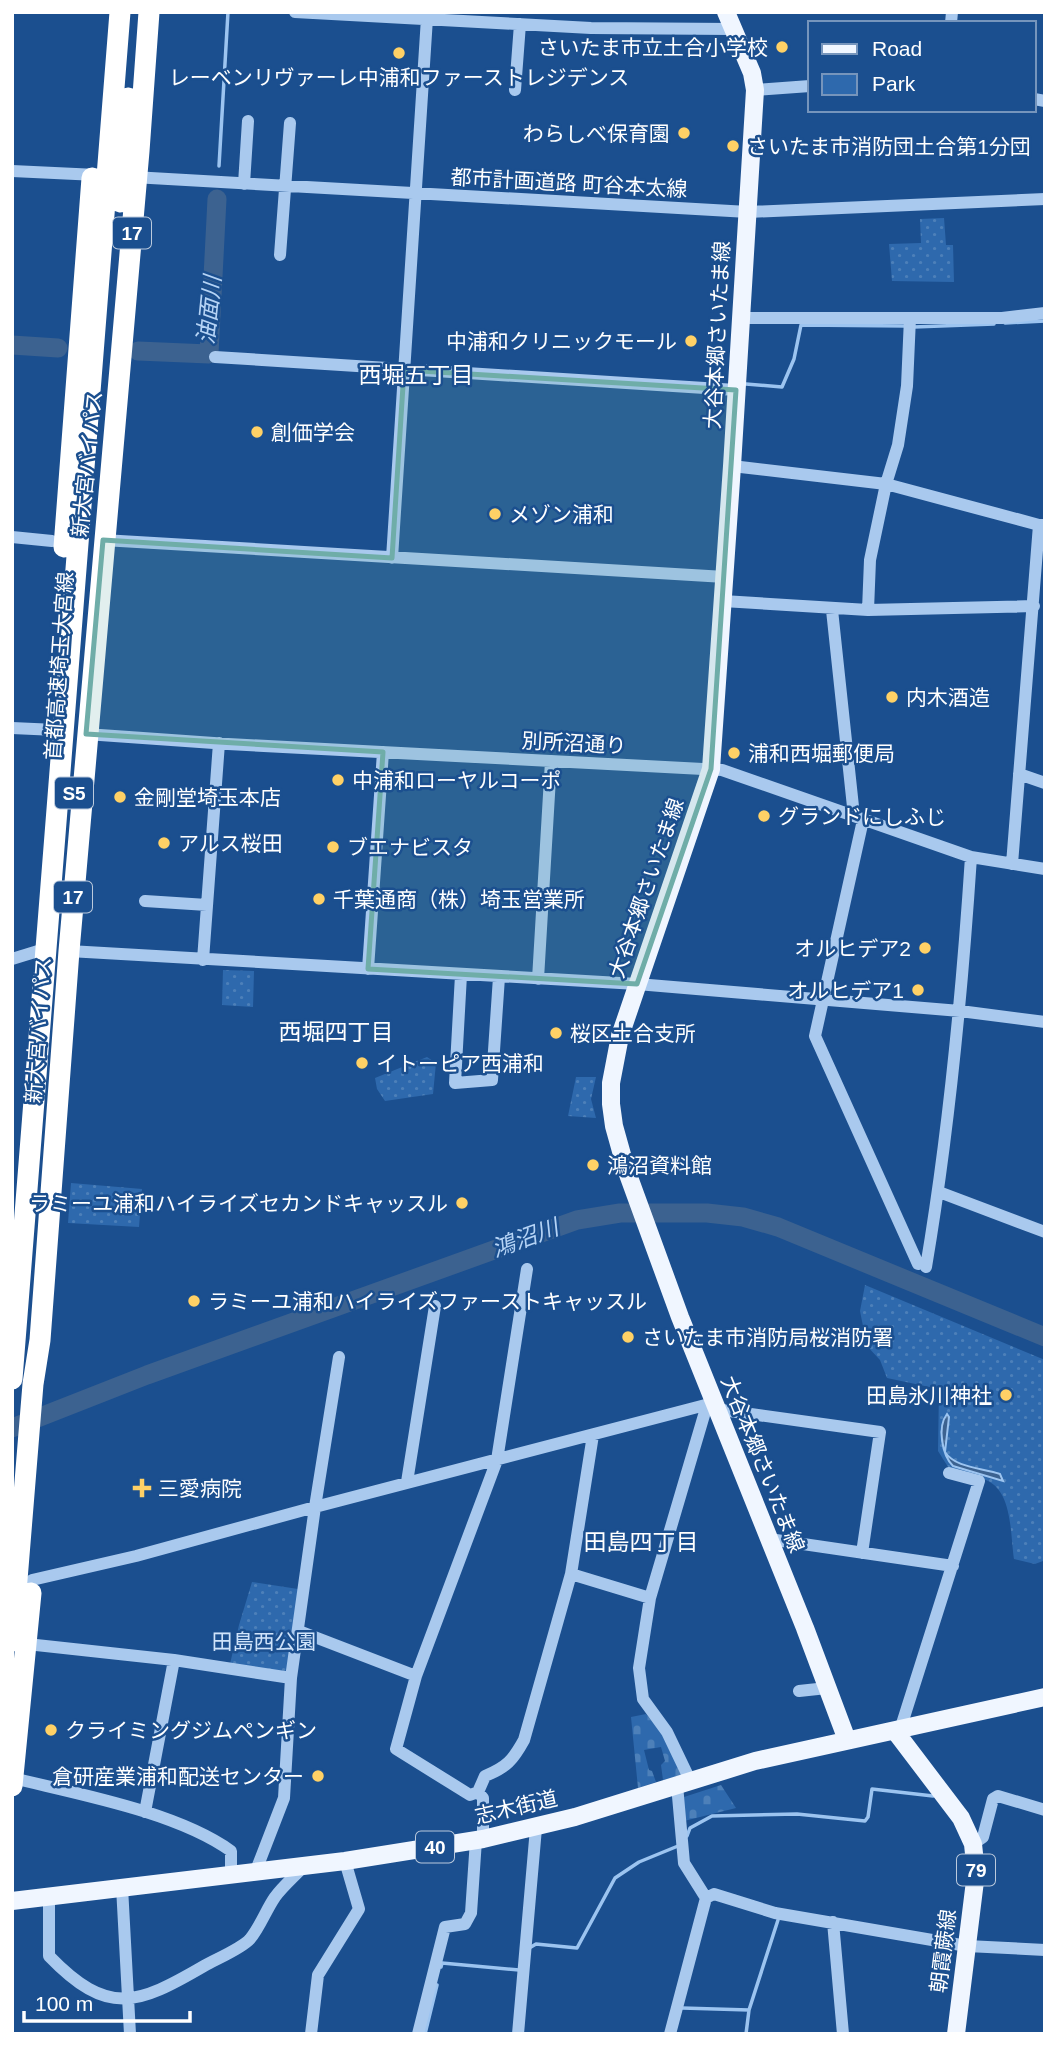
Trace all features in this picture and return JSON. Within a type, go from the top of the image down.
[{"type":"highway","name":"新大宮バイパス","points":[[20,1643],[38,1393],[45,1364],[40,1340],[69,951],[103,540],[113,454],[114,176],[106,12]]},
{"type":"highway","name":"首都高速埼玉大宮線","points":[[12,1379],[120,12]]},
{"type":"highway","name":"首都高速埼玉大宮線","points":[[22,1577],[135,12]]},
{"type":"highway","points":[[114,176],[116,132],[138,83],[145,57],[149,12]]},
{"type":"highway","name":"新大宮バイパス","points":[[12,1275],[56,730],[70,451],[80,329],[105,259],[114,176]]},
{"type":"highway","points":[[70,451],[113,454]]},
{"type":"highway","name":"新大宮バイパス","points":[[12,1786],[22,1577],[35,1439]]},
{"type":"main road","name":"大谷本郷さいたま線","points":[[729,20],[752,73],[754,90],[711,769],[636,984],[620,1036],[611,1083],[614,1126],[636,1198],[712,1406],[769,1539],[847,1740]]},
{"type":"main road","name":"40","points":[[898,1730],[1045,1697]]},
{"type":"main road","name":"志木街道","points":[[12,1901],[255,1873],[480,1840],[536,1828],[755,1761],[898,1730]]},
{"type":"main road","name":"朝霞蕨線","points":[[898,1730],[961,1818],[973,1844],[976,1873],[956,2034]]},
{"type":"street","points":[[295,12],[408,15],[614,29],[729,20]]},
{"type":"street","points":[[546,26],[547,12]]},
{"type":"street","points":[[392,558],[427,18]]},
{"type":"street","points":[[514,90],[520,24]]},
{"type":"street","points":[[754,90],[808,86]]},
{"type":"street","points":[[244,184],[248,121]]},
{"type":"street","points":[[280,255],[290,123]]},
{"type":"street","name":"都市計画道路 町谷本太線","points":[[12,171],[748,212],[1045,199]]},
{"type":"street","points":[[741,318],[910,323],[1045,313]]},
{"type":"street","points":[[868,610],[870,560],[900,433],[910,323]]},
{"type":"street","points":[[215,357],[736,390]]},
{"type":"street","points":[[732,466],[886,484],[1042,525],[1012,864]]},
{"type":"street","points":[[12,537],[52,541]]},
{"type":"street","points":[[103,540],[724,577]]},
{"type":"street","points":[[723,601],[832,610],[1034,606]]},
{"type":"street","points":[[832,610],[859,818],[815,1035],[922,1266],[939,1192],[960,1011],[971,857]]},
{"type":"street","points":[[12,727],[56,730]]},
{"type":"street","name":"別所沼通り","points":[[86,734],[722,770],[971,857],[1045,869]]},
{"type":"street","points":[[203,960],[219,743]]},
{"type":"street","points":[[368,970],[383,752]]},
{"type":"street","points":[[538,979],[551,761]]},
{"type":"street","points":[[1018,774],[1045,783]]},
{"type":"street","points":[[145,901],[207,905]]},
{"type":"street","points":[[12,959],[38,951]]},
{"type":"street","points":[[69,951],[636,984],[960,1011],[1045,1022]]},
{"type":"street","points":[[461,975],[455,1083],[492,1080],[499,977]]},
{"type":"street","points":[[939,1192],[1045,1232]]},
{"type":"street","points":[[527,1269],[497,1460],[416,1676],[396,1749],[470,1795],[478,1792],[485,1776],[503,1769],[524,1740],[571,1574],[593,1435]]},
{"type":"street","points":[[407,1482],[435,1306]]},
{"type":"street","points":[[255,1873],[284,1798],[291,1678],[339,1357]]},
{"type":"street","points":[[22,1577],[136,1556],[407,1482],[712,1406],[880,1433],[862,1553]]},
{"type":"street","points":[[670,2034],[706,1898],[684,1863],[683,1782],[667,1732],[643,1699],[639,1668],[650,1598],[712,1406]]},
{"type":"street","points":[[898,1730],[979,1481],[949,1473]]},
{"type":"street","points":[[769,1539],[953,1566]]},
{"type":"street","points":[[571,1574],[650,1598]]},
{"type":"street","points":[[299,1631],[416,1676]]},
{"type":"street","points":[[20,1643],[174,1660],[291,1678]]},
{"type":"street","points":[[145,1812],[174,1660]]},
{"type":"street","points":[[799,1691],[827,1688]]},
{"type":"street","points":[[13,1778],[145,1812],[215,1839],[231,1851],[231,1876]]},
{"type":"street","points":[[418,2034],[445,1927],[465,1924],[471,1913],[483,1798],[478,1792]]},
{"type":"street","points":[[973,1844],[983,1837],[993,1799],[998,1796],[1045,1810]]},
{"type":"street","points":[[518,2034],[536,1828]]},
{"type":"street","points":[[311,2034],[318,1975],[359,1909],[345,1861]]},
{"type":"street","points":[[49,1896],[49,1956],[68,1976],[95,1993],[114,1999],[130,1999],[163,1990],[249,1940],[276,1895],[304,1866]]},
{"type":"street","points":[[122,1887],[130,2034]]},
{"type":"street","points":[[706,1898],[714,1894],[775,1913],[967,1946],[1045,1950]]},
{"type":"street","points":[[833,1922],[843,2034]]},
{"type":"highlighted area","points":[[404,370],[736,390],[711,769],[637,984],[368,969],[383,752],[86,734],[103,540],[392,558]]},
{"type":"green space","points":[[944,218],[946,245],[953,245],[954,282],[892,281],[889,244],[921,243],[920,219]]},
{"type":"green space","points":[[223,970],[254,971],[253,1007],[222,1005]]},
{"type":"green space","points":[[427,1057],[436,1063],[433,1094],[385,1101],[377,1089],[375,1078]]},
{"type":"green space","points":[[576,1077],[596,1077],[591,1099],[596,1118],[568,1116]]},
{"type":"green space","points":[[71,1183],[142,1189],[139,1227],[68,1223]]},
{"type":"green space","points":[[865,1285],[1045,1360],[1043,1561],[1035,1564],[1014,1559],[1008,1513],[1000,1492],[993,1484],[983,1479],[950,1470],[938,1451],[939,1389],[887,1378],[880,1360],[867,1346],[860,1311]]},
{"type":"green space","name":"田島西公園","points":[[252,1582],[298,1589],[289,1669],[284,1673],[230,1664]]},
{"type":"green space","points":[[646,1714],[661,1732],[682,1775],[663,1780],[661,1765],[665,1761],[661,1747],[644,1750],[649,1770],[656,1782],[638,1788],[631,1717]]},
{"type":"green space","points":[[721,1785],[736,1808],[684,1821],[684,1797]]},
{"type":"water","points":[[947,1414],[949,1417],[945,1452],[942,1441],[942,1426]]},
{"type":"water","points":[[945,1452],[962,1464],[1000,1474],[1003,1481],[953,1466]]},
{"type":"waterway","name":"油面川","points":[[219,166],[228,12]]},
{"type":"waterway","name":"油面川","points":[[138,351],[209,354],[217,199]]},
{"type":"waterway","points":[[1005,323],[1045,321]]},
{"type":"waterway","points":[[914,327],[994,324]]},
{"type":"waterway","points":[[746,384],[782,387],[794,359],[801,325],[906,326]]},
{"type":"waterway","name":"油面川","points":[[12,345],[58,348]]},
{"type":"waterway","name":"油面川","points":[[209,349],[214,350]]},
{"type":"waterway","name":"鴻沼川","points":[[12,1428],[147,1375],[577,1220],[620,1213],[707,1213],[743,1217],[778,1227],[1045,1337]]},
{"type":"waterway","points":[[687,1836],[690,1828],[712,1816],[797,1814],[865,1821],[872,1789],[933,1796]]},
{"type":"waterway","points":[[531,1947],[536,1944],[577,1948],[615,1878],[639,1862],[678,1846]]},
{"type":"waterway","points":[[746,2034],[749,2010],[778,1920]]},
{"type":"waterway","points":[[441,1967],[442,1963],[519,1970]]},
{"type":"waterway","points":[[425,2034],[437,1985]]},
{"type":"waterway","points":[[682,2008],[749,2010]]},
{"type":"place","name":"さいたま市立土合小学校","points":[[782,47]]},
{"type":"place","name":"レーベンリヴァーレ中浦和ファーストレジデンス","points":[[399,53]]},
{"type":"place","name":"わらしべ保育園","points":[[684,133]]},
{"type":"place","name":"さいたま市消防団土合第1分団","points":[[733,146]]},
{"type":"place","name":"中浦和クリニックモール","points":[[691,341]]},
{"type":"place","name":"創価学会","points":[[257,432]]},
{"type":"place","name":"メゾン浦和","points":[[495,514]]},
{"type":"place","name":"内木酒造","points":[[892,697]]},
{"type":"place","name":"浦和西堀郵便局","points":[[734,753]]},
{"type":"place","name":"中浦和ローヤルコーポ","points":[[338,780]]},
{"type":"place","name":"金剛堂埼玉本店","points":[[120,797]]},
{"type":"place","name":"グランドにしふじ","points":[[764,816]]},
{"type":"place","name":"アルス桜田","points":[[164,843]]},
{"type":"place","name":"ブエナビスタ","points":[[333,847]]},
{"type":"place","name":"千葉通商（株）埼玉営業所","points":[[319,899]]},
{"type":"place","name":"オルヒデア2","points":[[925,948]]},
{"type":"place","name":"オルヒデア1","points":[[918,990]]},
{"type":"place","name":"桜区土合支所","points":[[556,1033]]},
{"type":"place","name":"イトーピア西浦和","points":[[362,1063]]},
{"type":"place","name":"鴻沼資料館","points":[[593,1165]]},
{"type":"place","name":"ラミーユ浦和ハイライズセカンドキャッスル","points":[[462,1203]]},
{"type":"place","name":"ラミーユ浦和ハイライズファーストキャッスル","points":[[194,1301]]},
{"type":"place","name":"さいたま市消防局桜消防署","points":[[628,1337]]},
{"type":"place","name":"田島氷川神社","points":[[1006,1395]]},
{"type":"place","name":"三愛病院","points":[[142,1488]]},
{"type":"place","name":"クライミングジムペンギン","points":[[51,1730]]},
{"type":"place","name":"倉研産業浦和配送センター","points":[[318,1776]]},
{"type":"district","name":"西堀五丁目","points":[[416,375]]},
{"type":"district","name":"西堀四丁目","points":[[336,1032]]},
{"type":"district","name":"田島四丁目","points":[[641,1542]]}]
